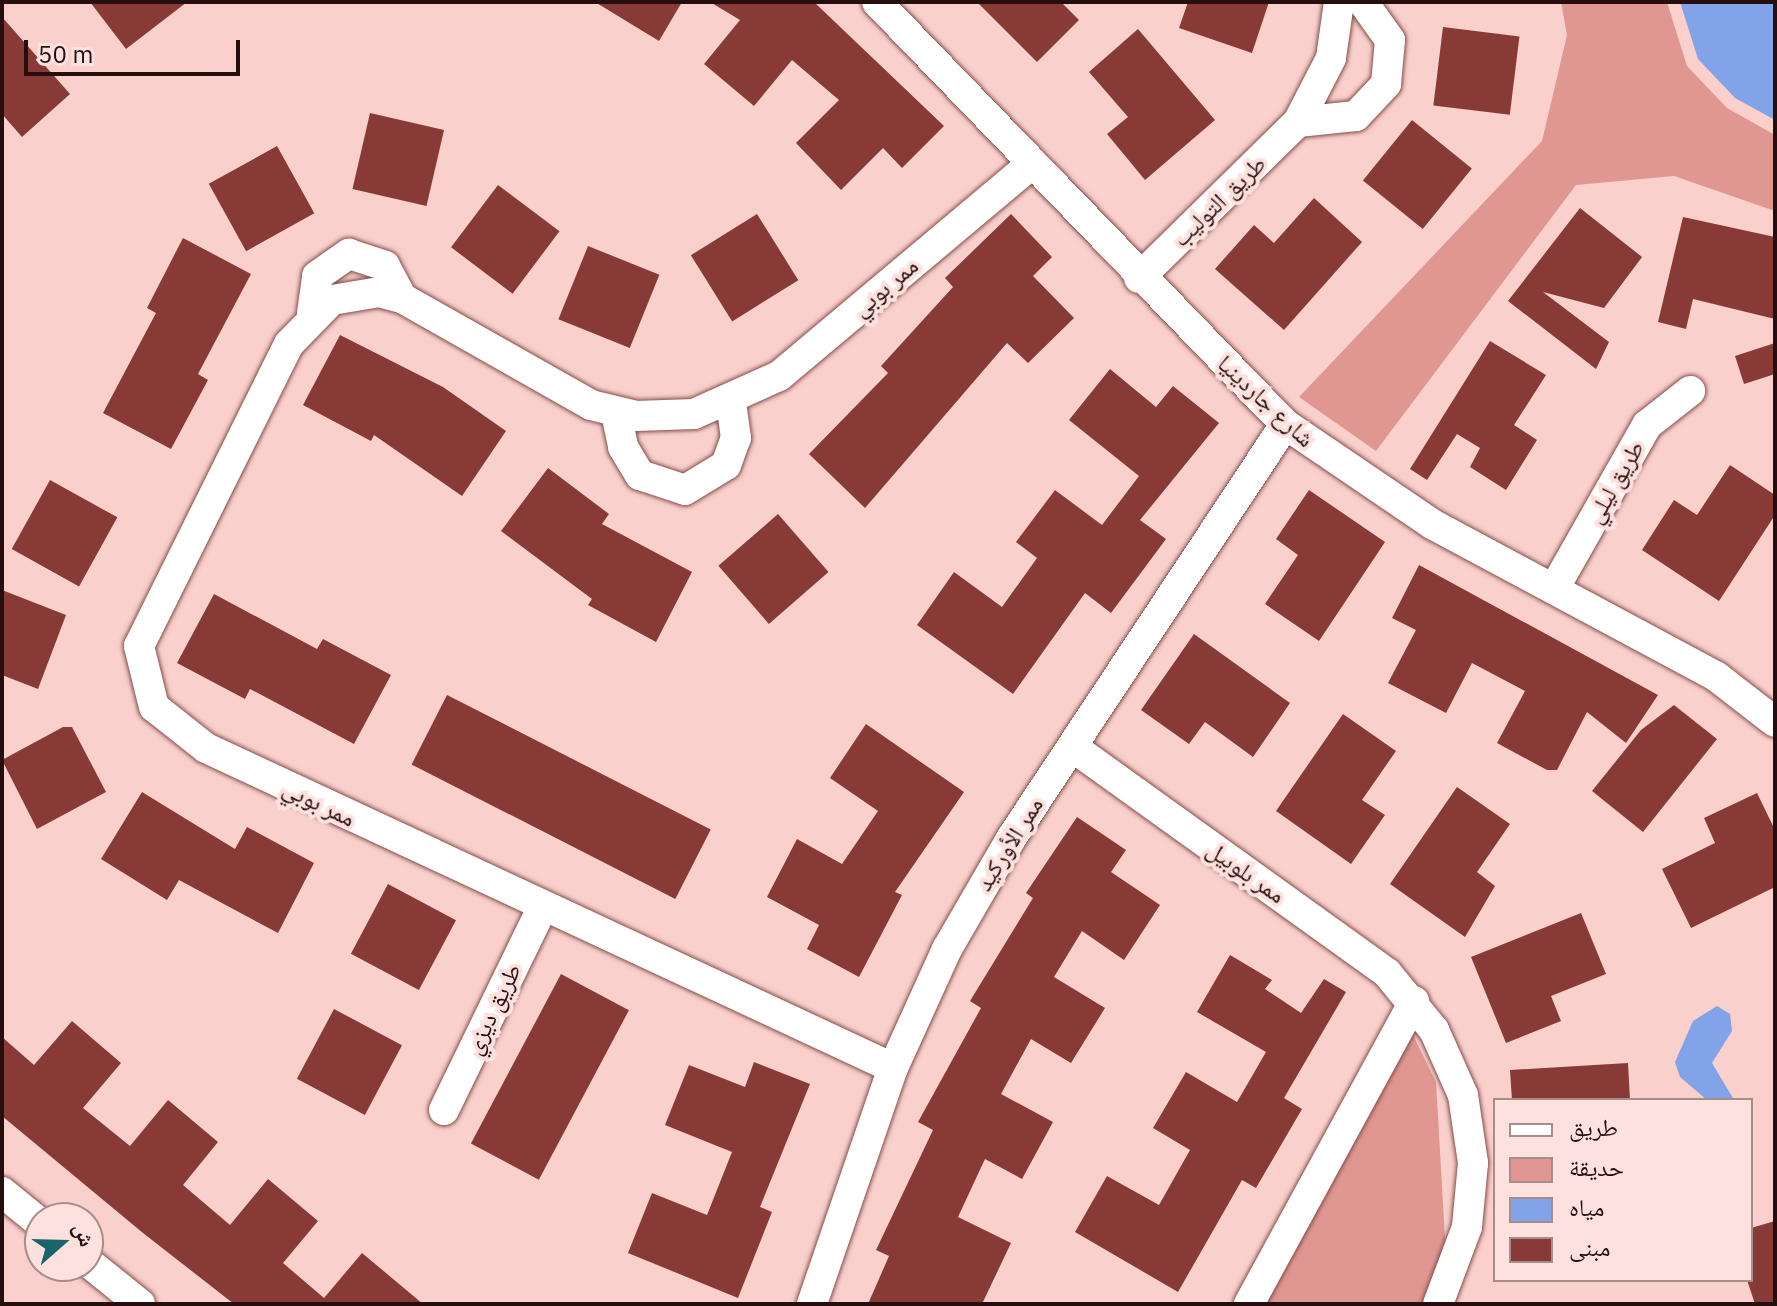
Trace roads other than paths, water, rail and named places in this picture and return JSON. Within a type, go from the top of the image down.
[{"type":"street","name":"شارع جاردينيا","points":[[877,2],[1139,278],[1285,424],[1432,524],[1555,587],[1717,677],[1775,722]]},
{"type":"street","name":"طريق التوليب","points":[[1139,278],[1298,122],[1331,58],[1339,2]]},
{"type":"street","points":[[1298,122],[1356,116],[1386,84],[1390,40],[1363,2]]},
{"type":"street","name":"ممر بوبي","points":[[893,1068],[542,908],[206,748],[168,723],[144,688],[144,626],[312,313],[317,276],[349,254],[385,266],[402,298],[566,393],[616,413],[675,417],[731,403],[779,376],[1033,163]]},
{"type":"street","name":"طريق ليلي","points":[[1555,587],[1647,425],[1690,391]]},
{"type":"street","points":[[616,413],[623,447],[640,475],[685,490],[726,465],[736,438],[731,403]]},
{"type":"street","name":"ممر الأوركيد","points":[[812,1304],[893,1068],[978,892],[1285,424]]},
{"type":"street","name":"ممر بلوبيل","points":[[1074,748],[1358,951],[1414,1001],[1451,1062],[1472,1152],[1467,1227],[1438,1304]]},
{"type":"street","name":"طريق ديزي","points":[[444,1110],[542,908]]},
{"type":"street","points":[[1249,1304],[1414,1001]]},
{"type":"street","points":[[2,1192],[24,1210]]},
{"type":"street","points":[[104,1275],[140,1304]]},
{"type":"water","points":[[1680,2],[1775,2],[1775,120],[1735,98],[1698,59]]},
{"type":"water","points":[[1717,1006],[1730,1014],[1732,1031],[1712,1063],[1733,1098],[1705,1098],[1680,1077],[1675,1062],[1693,1021]]}]
